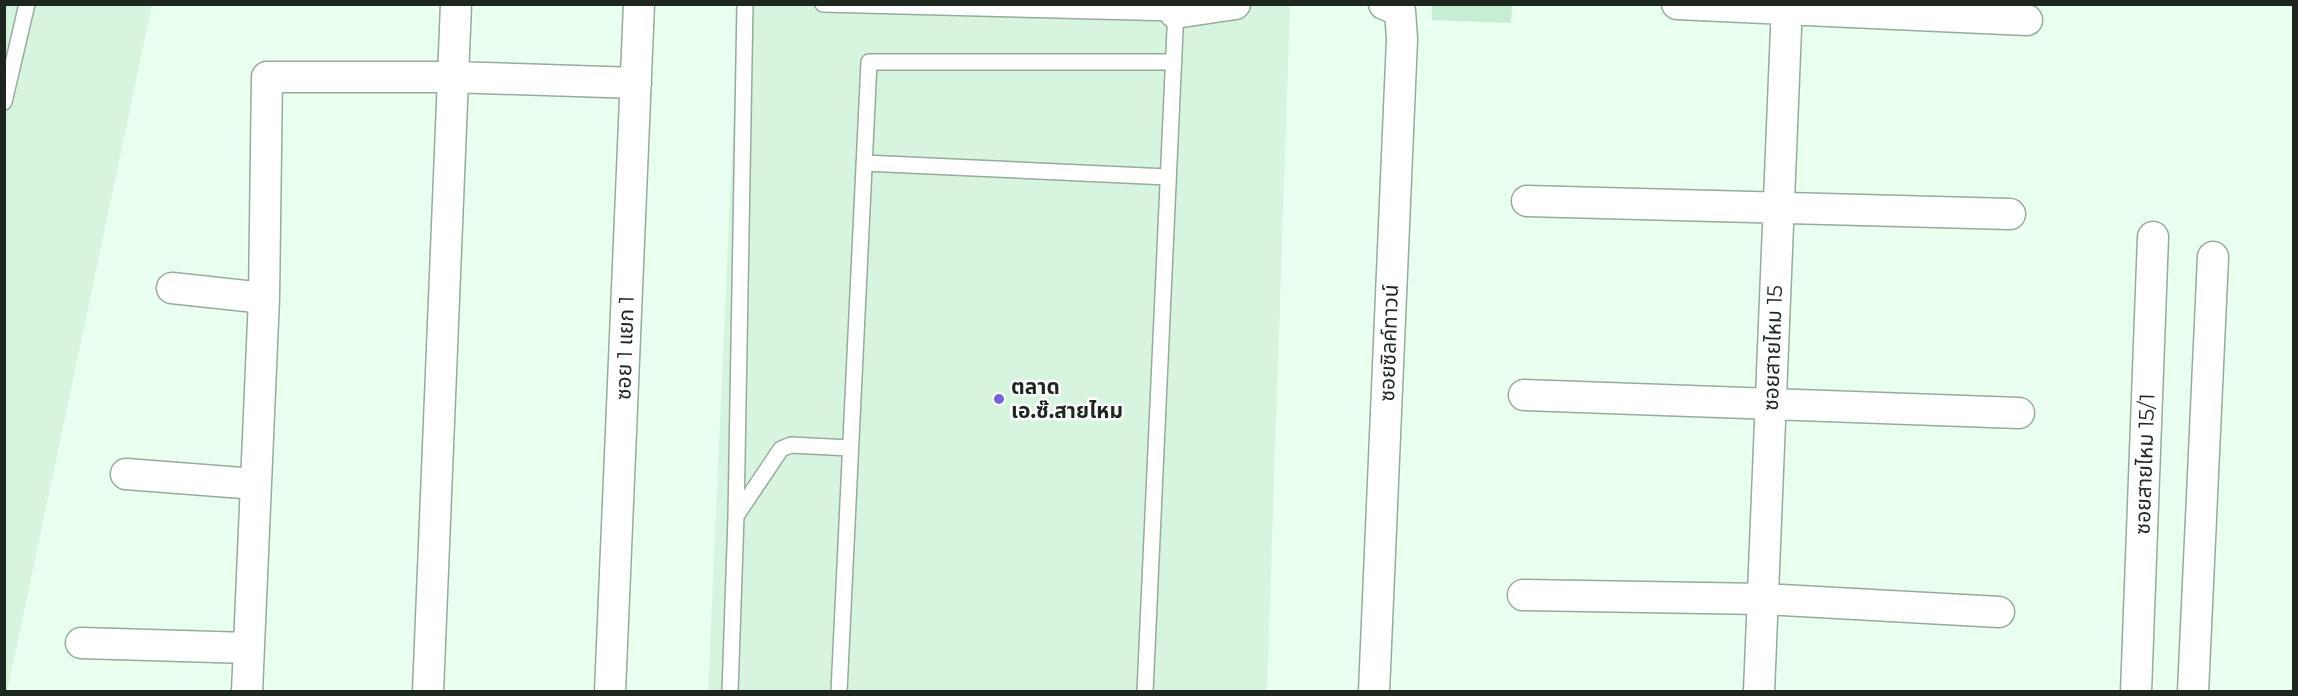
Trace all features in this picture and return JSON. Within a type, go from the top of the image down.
[{"type":"street","points":[[428,692],[456,4]]},
{"type":"street","name":"ซอย 1 แยก 1","points":[[610,692],[639,4]]},
{"type":"street","points":[[1175,9],[1235,4]]},
{"type":"street","name":"ซอยซิลค์ทาวน์","points":[[1374,692],[1402,39],[1400,11],[1384,4]]},
{"type":"street","points":[[1677,4],[1787,6],[2027,20]]},
{"type":"street","name":"ซอยสายไหม 15","points":[[1759,692],[1787,6]]},
{"type":"street","points":[[247,692],[264,298],[267,77],[453,77],[636,83]]},
{"type":"street","points":[[1527,201],[2010,214]]},
{"type":"street","name":"ซอยสายไหม 15/1","points":[[2136,692],[2153,237]]},
{"type":"street","points":[[2193,692],[2213,257]]},
{"type":"street","points":[[172,288],[264,298]]},
{"type":"street","points":[[1524,395],[2019,412]]},
{"type":"street","points":[[126,474],[256,484]]},
{"type":"street","points":[[1523,595],[1762,599],[1999,612]]},
{"type":"street","points":[[81,644],[249,648]]},
{"type":"lane","points":[[4,102],[27,4]]},
{"type":"lane","points":[[730,692],[736,516],[745,4]]},
{"type":"lane","points":[[823,4],[1175,9],[1145,692]]},
{"type":"lane","points":[[839,692],[869,62],[1174,62]]},
{"type":"lane","points":[[864,163],[1168,177]]},
{"type":"lane","points":[[736,516],[781,449],[791,445],[850,448]]},
{"type":"shaded area","points":[[4,5],[152,5],[7,692],[4,691]]},
{"type":"shaded area","name":"ตลาด เอ.ซ๊.สายไหม","points":[[736,5],[1290,5],[1267,691],[708,692],[734,107]]},
{"type":"shaded area","points":[[1432,5],[1512,5],[1511,23],[1432,20]]},
{"type":"place","name":"ตลาด เอ.ซ๊.สายไหม","points":[[999,399]]}]
